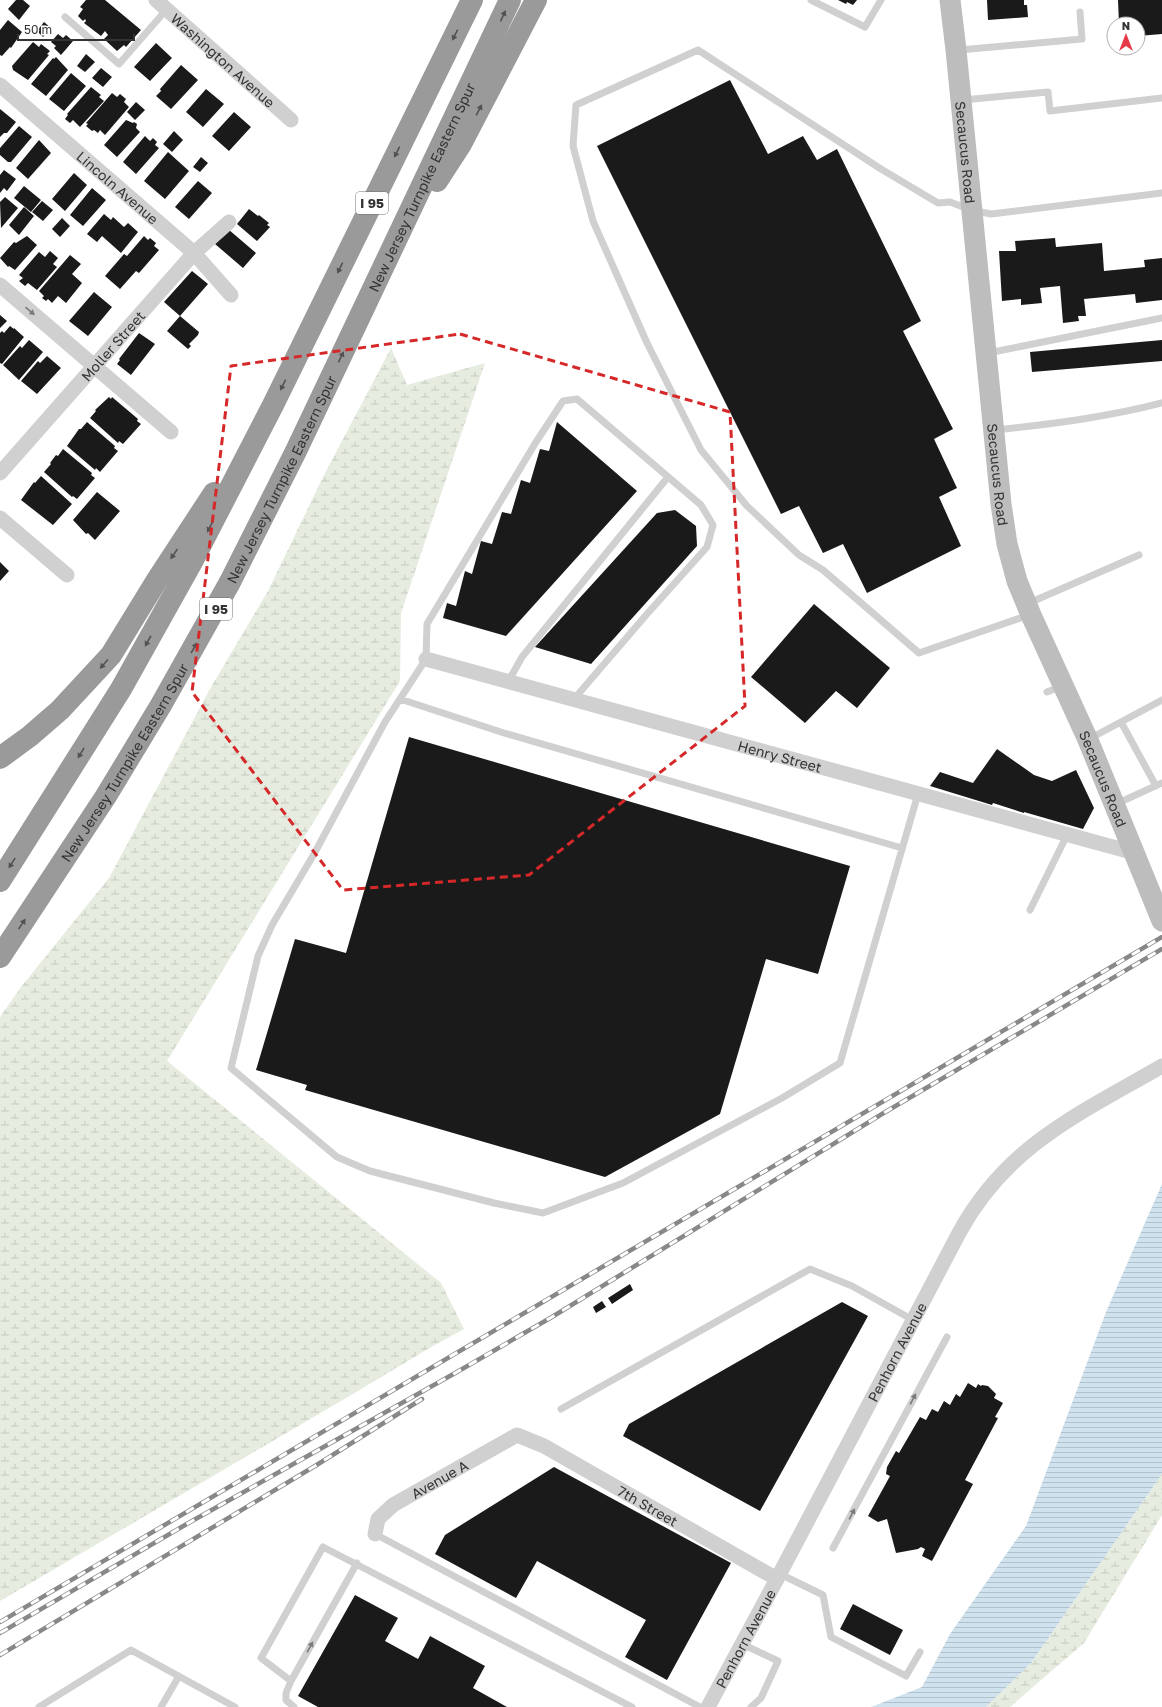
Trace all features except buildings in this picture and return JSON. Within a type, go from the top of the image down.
[{"type":"highway","name":"I 95","points":[[0,881],[65,779],[139,658],[192,562],[273,405],[472,0]]},
{"type":"highway","name":"New Jersey Turnpike Eastern Spur","points":[[0,957],[106,796],[161,706],[210,618],[265,514],[510,0]]},
{"type":"highway","points":[[396,241],[461,144],[536,0]]},
{"type":"highway","points":[[0,758],[30,736],[60,710],[111,655],[157,580],[273,405]]},
{"type":"main road","name":"Secaucus Road","points":[[950,0],[987,353],[1000,504],[1007,544],[1017,581],[1029,609],[1055,689],[1088,740],[1162,921]]},
{"type":"street","name":"Washington Avenue","points":[[162,5],[291,120]]},
{"type":"street","name":"Lincoln Avenue","points":[[0,85],[194,253],[232,295]]},
{"type":"street","name":"Moller Street","points":[[0,473],[194,253],[229,222]]},
{"type":"street","points":[[0,286],[171,432]]},
{"type":"street","points":[[0,518],[68,575]]},
{"type":"street","name":"Henry Street","points":[[426,659],[1134,853]]},
{"type":"street","name":"Penhorn Avenue","points":[[708,1707],[965,1221],[980,1199],[1005,1169],[1034,1143],[1055,1128],[1162,1066]]},
{"type":"street","name":"7th Street","points":[[517,1435],[544,1446],[778,1577]]},
{"type":"street","name":"Avenue A","points":[[375,1534],[378,1519],[393,1505],[517,1435]]},
{"type":"lane","points":[[811,0],[865,27],[881,0]]},
{"type":"lane","points":[[65,17],[119,64],[162,5]]},
{"type":"lane","points":[[956,50],[1082,39],[1080,12]]},
{"type":"lane","points":[[1139,555],[1029,609],[919,654],[823,570],[799,555],[747,506],[701,450],[647,343],[593,221],[574,146],[576,105],[698,50],[881,168],[938,202],[950,202],[971,210],[991,214],[1162,193]]},
{"type":"lane","points":[[961,100],[1048,92],[1050,111],[1162,98]]},
{"type":"lane","points":[[987,353],[1162,318]]},
{"type":"lane","points":[[574,700],[646,614],[707,547],[713,525],[701,505],[577,399],[564,401],[536,442],[427,624],[426,659],[385,722],[314,854],[270,931],[258,956],[232,1068],[337,1157],[370,1171],[494,1203],[543,1213],[623,1183],[782,1098],[840,1063],[918,794]]},
{"type":"lane","points":[[994,430],[1053,424],[1125,413],[1162,403]]},
{"type":"lane","points":[[508,682],[522,657],[538,636],[668,477]]},
{"type":"lane","points":[[400,699],[504,733],[902,848]]},
{"type":"lane","points":[[1088,740],[1162,700]]},
{"type":"lane","points":[[1114,804],[1159,785],[1121,722]]},
{"type":"lane","points":[[1030,910],[1067,835]]},
{"type":"lane","points":[[561,1409],[810,1269],[852,1286],[913,1320]]},
{"type":"lane","points":[[833,1548],[947,1337]]},
{"type":"lane","points":[[375,1534],[700,1707]]},
{"type":"lane","points":[[291,1681],[261,1658],[323,1546],[632,1707]]},
{"type":"lane","points":[[294,1707],[286,1700],[286,1693],[291,1681],[357,1563]]},
{"type":"lane","points":[[778,1577],[823,1595],[831,1637],[906,1676],[920,1652]]},
{"type":"lane","points":[[742,1644],[778,1661],[761,1698],[751,1707]]},
{"type":"lane","points":[[39,1707],[131,1650],[235,1707]]},
{"type":"lane","points":[[161,1707],[179,1676]]},
{"type":"highlighted area","points":[[460,334],[730,412],[745,706],[529,875],[343,890],[192,692],[231,366]]},
{"type":"green space","points":[[391,348],[407,385],[485,363],[401,613],[400,681],[167,1061],[441,1283],[464,1329],[0,1601],[0,1017],[21,987],[109,878],[211,687],[268,591],[323,477]]},
{"type":"green space","points":[[1162,1474],[1162,1515],[1084,1643],[1010,1707],[986,1707],[1031,1663]]},
{"type":"water","points":[[1162,1184],[1162,1474],[1031,1663],[986,1707],[871,1707],[922,1687],[950,1634],[1026,1526],[1106,1312]]},
{"type":"railway","points":[[0,1622],[1162,937]]},
{"type":"railway","points":[[0,1633],[185,1525],[552,1317],[882,1114],[1162,949]]},
{"type":"railway","points":[[0,1655],[315,1466],[422,1399]]}]
